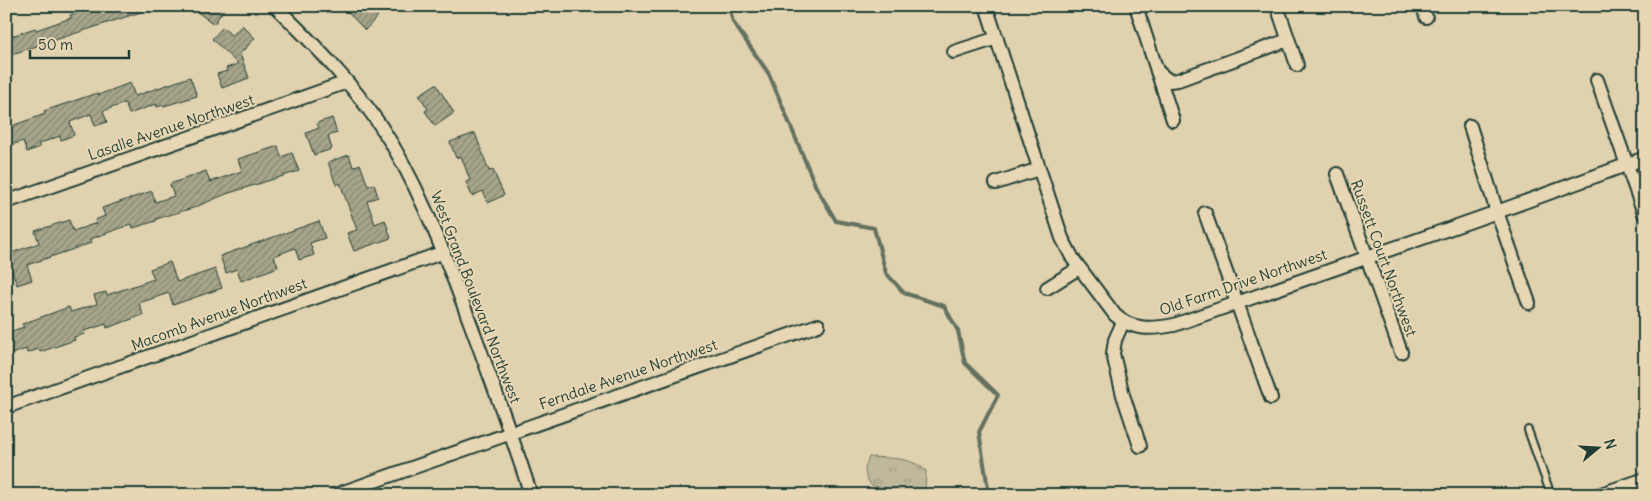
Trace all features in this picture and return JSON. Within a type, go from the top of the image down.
[{"type":"street","name":"West Grand Boulevard Northwest","points":[[275,6],[310,40],[347,82],[379,123],[399,156],[420,197],[444,252],[511,433],[531,495]]},
{"type":"street","points":[[986,6],[1062,238],[1079,268],[1123,322],[1115,340],[1113,354],[1123,395],[1140,446]]},
{"type":"street","points":[[1136,6],[1173,120]]},
{"type":"street","points":[[1277,6],[1297,65]]},
{"type":"street","points":[[954,52],[997,38]]},
{"type":"street","points":[[1157,71],[1166,79],[1178,80],[1288,40]]},
{"type":"street","points":[[1597,80],[1645,216]]},
{"type":"street","name":"Lasalle Avenue Northwest","points":[[6,202],[347,82]]},
{"type":"street","points":[[1470,126],[1529,304]]},
{"type":"street","name":"Old Farm Drive Northwest","points":[[1123,322],[1130,326],[1152,328],[1174,325],[1645,158]]},
{"type":"street","points":[[996,183],[1039,170]]},
{"type":"street","name":"Russett Court Northwest","points":[[1337,174],[1401,352]]},
{"type":"street","points":[[1206,213],[1271,398]]},
{"type":"street","name":"Macomb Avenue Northwest","points":[[6,407],[444,252]]},
{"type":"street","points":[[1047,288],[1079,268]]},
{"type":"street","name":"Ferndale Avenue Northwest","points":[[335,495],[818,325]]},
{"type":"street","points":[[1598,495],[1645,479]]},
{"type":"lane","points":[[1528,430],[1551,495]]},
{"type":"green space","points":[[869,457],[899,459],[921,466],[926,471],[925,489],[909,494],[871,485],[865,471]]},
{"type":"building","points":[[87,6],[153,6],[153,8],[6,56],[6,38],[71,18],[70,15],[81,11],[80,9]]},
{"type":"building","points":[[189,6],[226,6],[214,24]]},
{"type":"building","points":[[342,6],[368,6],[378,16],[365,30]]},
{"type":"building","points":[[242,25],[255,38],[240,54],[249,78],[222,88],[217,74],[227,71],[226,68],[238,64],[212,39],[223,27],[232,36]]},
{"type":"building","points":[[190,77],[197,96],[164,106],[157,107],[156,104],[129,114],[125,103],[103,111],[107,122],[95,126],[91,114],[70,122],[74,135],[61,140],[60,136],[38,144],[40,147],[27,152],[23,141],[11,145],[6,131],[6,128],[45,114],[44,111],[97,93],[98,95],[130,83],[135,96]]},
{"type":"building","points":[[436,84],[454,113],[435,126],[425,111],[428,109],[419,95]]},
{"type":"building","points":[[332,118],[337,133],[328,136],[332,149],[314,155],[306,133],[319,128],[317,123]]},
{"type":"building","points":[[475,133],[489,171],[493,170],[504,195],[488,203],[483,191],[472,196],[466,182],[470,180],[461,156],[456,158],[450,142]]},
{"type":"building","points":[[278,146],[281,157],[292,153],[299,171],[226,194],[193,208],[156,219],[156,221],[133,228],[132,224],[90,239],[91,243],[27,265],[32,280],[17,285],[6,255],[39,243],[35,231],[69,220],[73,231],[97,223],[95,220],[105,216],[102,208],[152,191],[155,202],[174,196],[170,184],[206,171],[210,182],[242,171],[238,159]]},
{"type":"building","points":[[349,155],[353,167],[360,164],[368,186],[374,184],[378,197],[367,201],[375,224],[385,220],[391,238],[354,251],[347,233],[357,230],[340,183],[336,185],[328,162]]},
{"type":"building","points":[[319,221],[325,238],[310,243],[314,255],[299,260],[295,248],[274,256],[278,267],[241,281],[237,269],[226,273],[220,256]]},
{"type":"building","points":[[170,262],[177,282],[215,269],[222,288],[173,305],[169,293],[139,303],[143,315],[107,328],[106,324],[84,331],[85,334],[74,337],[75,340],[40,352],[39,349],[27,353],[26,349],[6,356],[6,333],[24,327],[22,324],[69,307],[71,312],[97,304],[94,295],[106,292],[107,295],[154,279],[150,269]]},
{"type":"waterway","points":[[729,6],[733,22],[769,74],[816,187],[836,221],[874,228],[886,273],[904,293],[944,306],[958,331],[965,363],[998,395],[979,432],[989,495]]}]
